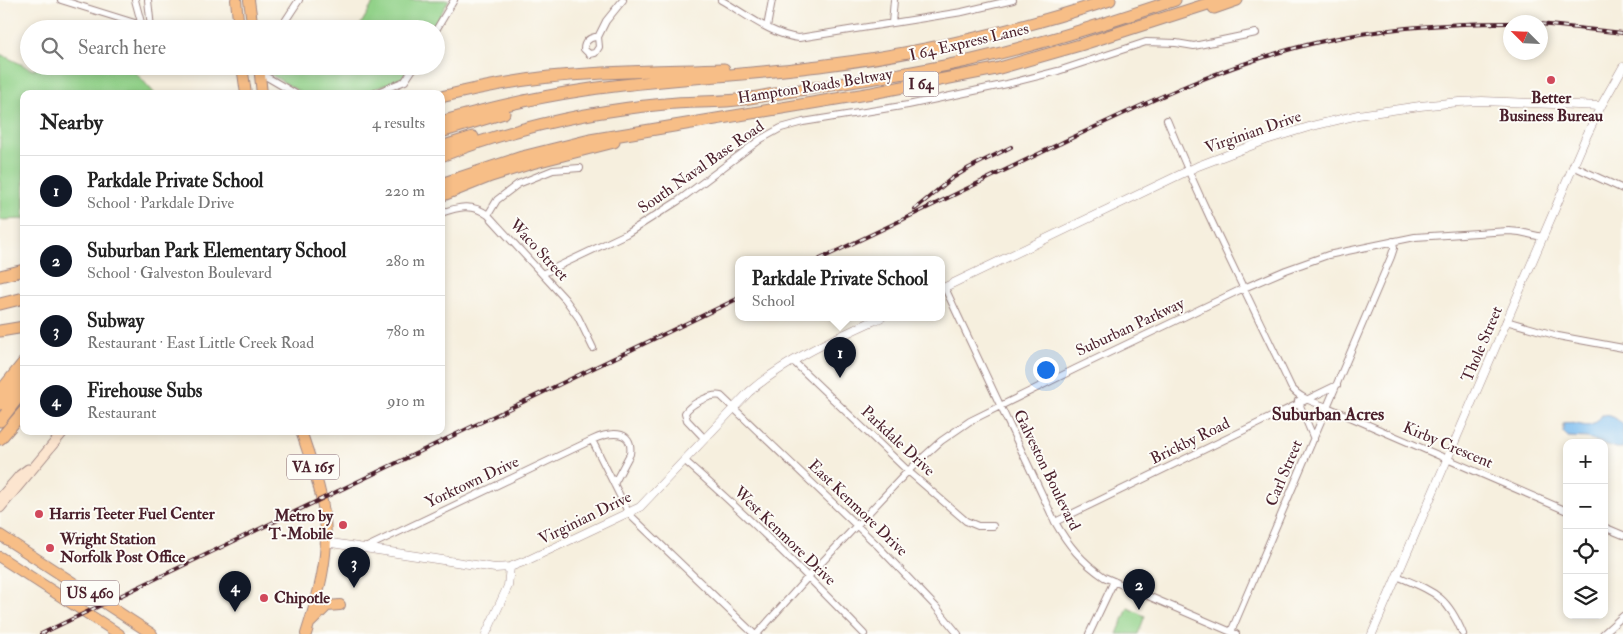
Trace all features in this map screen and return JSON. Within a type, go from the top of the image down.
[{"type":"highway","name":"Hampton Roads Beltway","points":[[445,121],[538,98],[584,90],[827,65],[918,50],[1013,29],[1110,0]]},
{"type":"highway","name":"I 64 Express Lanes","points":[[765,95],[876,79],[973,60],[1069,35],[1175,0]]},
{"type":"highway","name":"Hampton Roads Beltway","points":[[445,183],[556,147],[668,126],[941,81],[1028,61],[1220,0]]},
{"type":"highway","points":[[1168,18],[1194,14],[1237,0]]},
{"type":"highway","points":[[445,96],[481,88],[550,77],[594,73],[748,68],[918,50]]},
{"type":"highway","points":[[445,131],[507,112],[608,94],[653,82]]},
{"type":"highway","points":[[445,146],[498,130],[583,111],[658,102],[765,95]]},
{"type":"highway","points":[[445,155],[504,134],[566,118],[665,104],[743,99],[765,95]]},
{"type":"highway","points":[[445,194],[491,176],[532,163],[668,126]]},
{"type":"highway","points":[[0,270],[20,268]]},
{"type":"highway","points":[[0,276],[20,269]]},
{"type":"highway","points":[[0,304],[20,299]]},
{"type":"highway","points":[[0,331],[20,328]]},
{"type":"highway","points":[[0,392],[20,367]]},
{"type":"highway","points":[[0,404],[20,382]]},
{"type":"highway","points":[[0,421],[20,395]]},
{"type":"highway","points":[[0,439],[20,416]]},
{"type":"highway","points":[[0,447],[20,426]]},
{"type":"main road","points":[[236,0],[238,20]]},
{"type":"main road","points":[[249,0],[252,20]]},
{"type":"main road","points":[[243,75],[245,90]]},
{"type":"main road","points":[[260,75],[262,90]]},
{"type":"main road","points":[[0,508],[60,435]]},
{"type":"main road","name":"VA 165","points":[[302,435],[322,499],[325,514],[326,542],[321,578],[307,629]]},
{"type":"main road","points":[[0,498],[20,475],[36,463]]},
{"type":"main road","name":"US 460","points":[[0,535],[152,634]]},
{"type":"main road","name":"US 460","points":[[0,557],[119,634]]},
{"type":"main road","points":[[307,629],[324,608],[330,605],[340,605]]},
{"type":"street","points":[[61,0],[123,20]]},
{"type":"street","points":[[135,0],[140,20]]},
{"type":"street","points":[[148,0],[151,20]]},
{"type":"street","points":[[286,20],[299,0]]},
{"type":"street","points":[[442,20],[454,0]]},
{"type":"street","points":[[598,37],[606,20],[623,0]]},
{"type":"street","points":[[721,0],[784,36],[796,38],[962,12],[1013,0]]},
{"type":"street","points":[[767,27],[772,0]]},
{"type":"street","points":[[892,23],[894,0]]},
{"type":"street","name":"South Naval Base Road","points":[[542,274],[626,234],[678,201],[762,139],[781,128],[803,122],[908,105],[1007,84],[1058,71],[1146,42],[1194,46],[1256,33]]},
{"type":"street","name":"Thole Street","points":[[1372,634],[1573,166],[1601,106],[1623,67]]},
{"type":"street","points":[[267,75],[290,90]]},
{"type":"street","points":[[383,90],[405,81],[409,75]]},
{"type":"street","name":"Virginian Drive","points":[[945,287],[1189,170],[1266,140],[1312,126],[1358,115],[1420,106],[1482,101],[1601,106]]},
{"type":"street","name":"Kirby Crescent","points":[[1167,120],[1244,288],[1300,404],[1314,439]]},
{"type":"street","points":[[1573,166],[1623,189]]},
{"type":"street","points":[[488,215],[497,200],[518,184],[553,170],[580,168]]},
{"type":"street","name":"Waco Street","points":[[445,212],[466,206],[480,209],[488,215],[568,303],[586,332],[593,348]]},
{"type":"street","name":"Suburban Parkway","points":[[755,634],[856,525],[926,454],[952,433],[1000,405],[1244,288],[1328,255],[1393,241],[1429,236],[1509,231],[1542,237]]},
{"type":"street","name":"Carl Street","points":[[1233,633],[1391,257],[1394,248],[1393,241]]},
{"type":"street","name":"Galveston Boulevard","points":[[945,292],[1063,537],[1093,569],[1114,581],[1233,633]]},
{"type":"street","name":"Virginian Drive","points":[[326,542],[495,568],[510,567],[540,555],[645,503],[704,438],[759,383],[793,361],[874,321]]},
{"type":"street","points":[[1506,321],[1558,336],[1623,348]]},
{"type":"street","name":"Parkdale Drive","points":[[793,361],[908,471],[966,521],[978,526],[993,526]]},
{"type":"street","name":"Brickby Road","points":[[1056,522],[1337,385]]},
{"type":"street","name":"Kirby Crescent","points":[[1293,389],[1297,394],[1308,400],[1563,509]]},
{"type":"street","name":"East Kenmore Drive","points":[[704,438],[687,420],[685,416],[686,410],[714,395],[718,395],[734,407],[856,525],[936,607],[958,634]]},
{"type":"street","name":"Yorktown Drive","points":[[365,548],[609,433],[621,435],[628,441],[630,446],[630,454],[614,484]]},
{"type":"street","points":[[592,440],[628,512],[755,634]]},
{"type":"street","name":"West Kenmore Drive","points":[[684,460],[713,485],[864,634]]},
{"type":"street","points":[[1608,529],[1623,535]]},
{"type":"street","points":[[486,634],[508,586],[510,567]]},
{"type":"street","points":[[1397,576],[1430,590],[1438,596],[1450,608],[1463,634]]},
{"type":"street","points":[[1089,634],[1114,581]]},
{"type":"street","points":[[1603,634],[1623,616]]},
{"type":"green space","points":[[375,0],[449,0],[437,20],[363,20]]},
{"type":"green space","points":[[0,54],[20,64],[20,75],[138,75],[151,90],[20,90],[20,219],[0,220]]},
{"type":"green space","points":[[272,75],[405,75],[403,78],[372,90],[296,90]]},
{"type":"green space","points":[[1128,608],[1145,616],[1138,634],[1117,634]]},
{"type":"water","points":[[1602,415],[1614,417],[1623,425],[1623,448],[1608,445],[1608,439],[1568,437],[1563,432],[1563,424],[1589,426]]},
{"type":"railway","points":[[826,256],[1122,114],[1186,86],[1251,61],[1319,42],[1366,33],[1438,25],[1503,23]]},
{"type":"railway","points":[[1548,25],[1623,33]]},
{"type":"railway","points":[[915,209],[951,179],[1011,147]]},
{"type":"railway","points":[[41,634],[735,300]]},
{"type":"place","name":"Better Business Bureau","points":[[1551,80]]},
{"type":"place","name":"Parkdale Private School","points":[[840,378]]},
{"type":"place","name":"Harris Teeter Fuel Center","points":[[39,514]]},
{"type":"place","name":"Metro by T-Mobile","points":[[343,525]]},
{"type":"place","name":"Wright Station Norfolk Post Office","points":[[50,548]]},
{"type":"place","name":"Subway","points":[[354,588]]},
{"type":"place","name":"Chipotle","points":[[264,598]]},
{"type":"place","name":"Suburban Park Elementary School","points":[[1139,610]]},
{"type":"place","name":"Firehouse Subs","points":[[235,612]]},
{"type":"district","name":"Suburban Acres","points":[[1328,414]]}]
